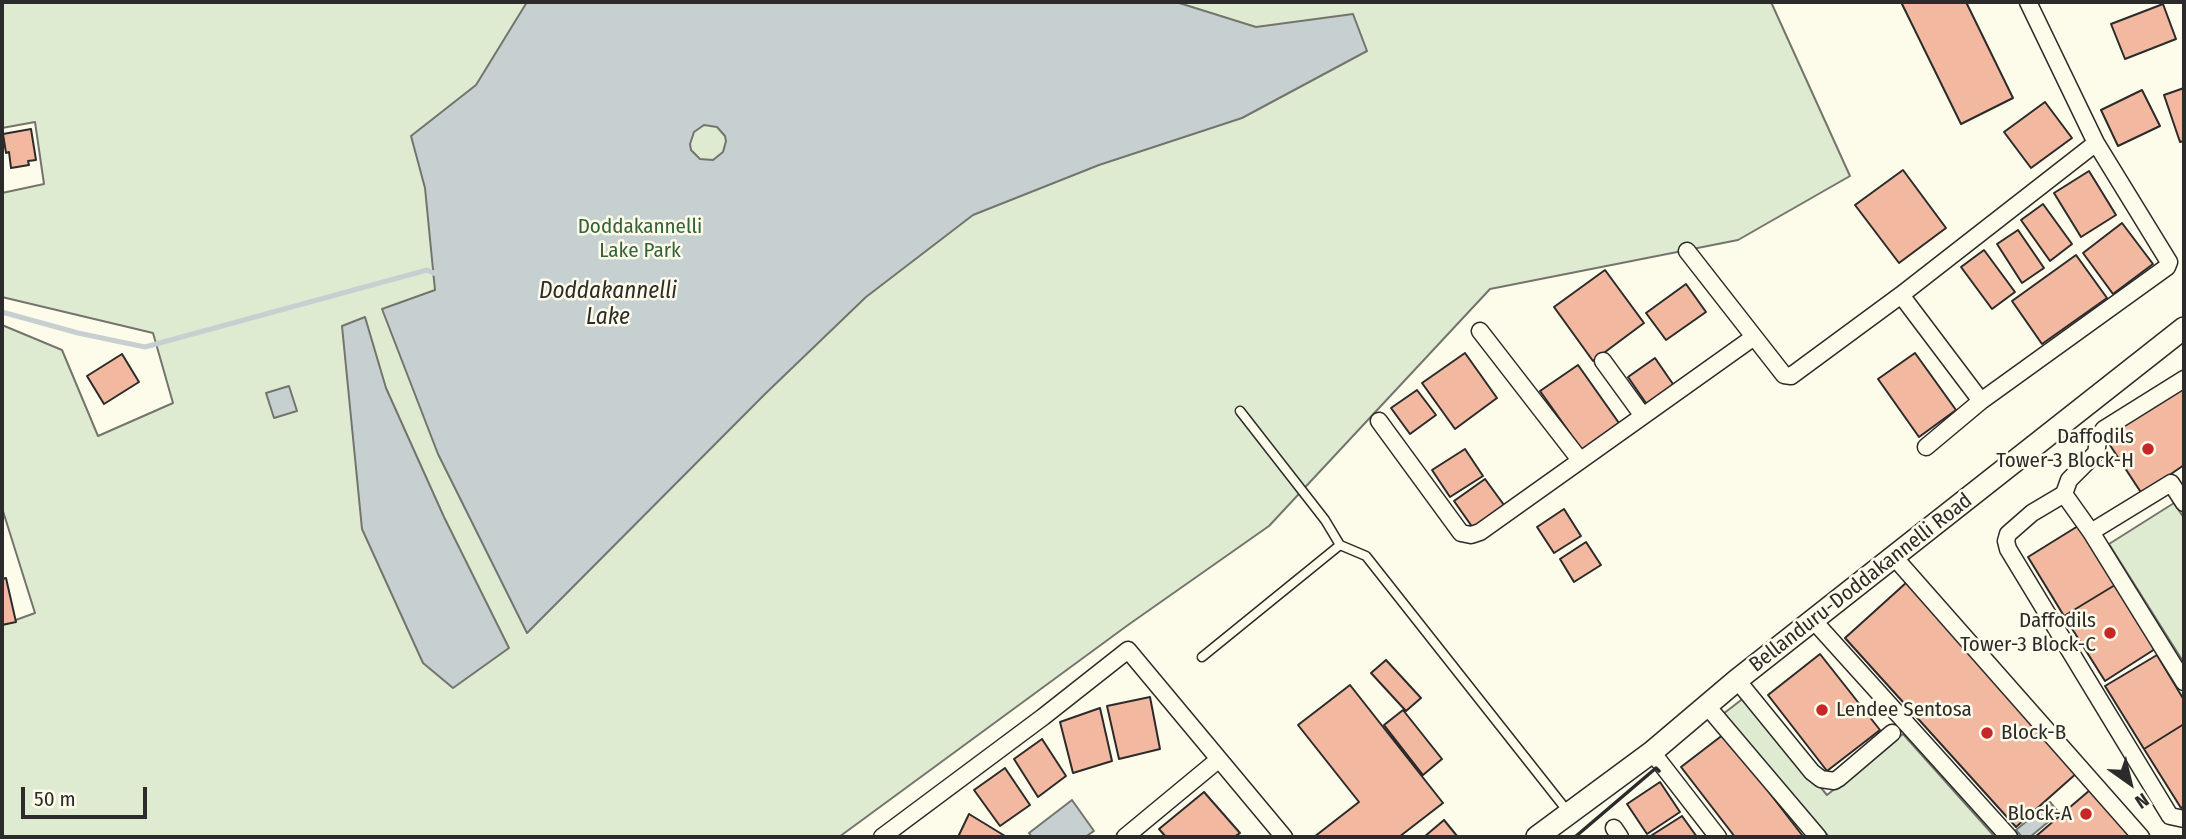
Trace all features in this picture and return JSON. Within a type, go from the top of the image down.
[{"type":"street","points":[[1926,447],[1981,401],[2167,267],[2169,262],[2096,143],[2028,2]]},
{"type":"street","points":[[1687,251],[1784,375],[1791,376],[1901,295],[2096,143]]},
{"type":"street","points":[[1901,295],[1981,401]]},
{"type":"street","name":"Bellanduru-Doddakannelli Road","points":[[1537,837],[1652,752],[1737,680],[2184,328]]},
{"type":"street","points":[[1480,331],[1580,460]]},
{"type":"street","points":[[1379,421],[1461,533],[1471,535],[1754,337]]},
{"type":"street","points":[[1603,361],[1643,416]]},
{"type":"street","points":[[2184,379],[2104,429],[2099,436],[2096,453],[2069,480],[2064,494],[2032,513],[2008,534],[2006,541],[2008,549],[2170,816],[2184,819]]},
{"type":"street","points":[[2091,532],[2171,482],[2184,503]]},
{"type":"street","points":[[2064,494],[2091,532],[2184,682]]},
{"type":"street","points":[[1895,558],[2141,837]]},
{"type":"street","points":[[1813,620],[1929,745],[2009,837]]},
{"type":"street","points":[[882,837],[1128,650],[1284,837]]},
{"type":"street","points":[[1737,680],[1812,772],[1821,779],[1834,781],[1839,778],[1892,733]]},
{"type":"street","points":[[1707,706],[1814,836]]},
{"type":"street","points":[[1652,752],[1718,837]]},
{"type":"street","points":[[1125,837],[1218,760]]},
{"type":"lane","points":[[1240,411],[1325,520],[1340,545],[1366,556],[1569,813]]},
{"type":"lane","points":[[1202,657],[1340,545]]},
{"type":"green space","name":"Doddakannelli Lake Park","points":[[2,2],[1771,2],[1850,176],[1738,240],[1490,289],[1269,526],[1128,625],[839,837],[2,837],[2,625],[35,613],[2,508],[2,325],[62,350],[98,436],[173,403],[153,333],[2,297],[2,193],[44,184],[35,122],[2,128]]},
{"type":"green space","points":[[2174,503],[2184,518],[2184,663],[2109,544]]},
{"type":"green space","points":[[1745,697],[1827,795],[1903,734],[1995,837],[1829,837],[1723,714]]},
{"type":"water","name":"Doddakannelli Lake","points":[[527,2],[1176,2],[1256,27],[1353,14],[1367,51],[1242,118],[1099,165],[973,215],[866,297],[765,394],[527,633],[438,454],[382,309],[435,290],[425,188],[411,136],[476,85]],"holes":[[[704,125],[717,127],[725,136],[723,152],[713,160],[700,159],[691,150],[694,132]]]},
{"type":"water","points":[[365,317],[386,388],[444,517],[509,648],[453,688],[423,663],[362,529],[342,326]]},
{"type":"water","points":[[289,386],[297,411],[274,418],[266,393]]},
{"type":"water","points":[[1072,800],[1094,831],[1085,837],[1032,837],[1029,833]]},
{"type":"water","points":[[2050,802],[2059,813],[2030,837],[2022,837],[2016,830]]},
{"type":"building","points":[[1901,2],[1966,2],[2013,98],[1961,124]]},
{"type":"building","points":[[2163,4],[2176,39],[2125,59],[2111,24]]},
{"type":"building","points":[[2184,88],[2184,141],[2180,142],[2164,95]]},
{"type":"building","points":[[2142,90],[2160,126],[2118,146],[2101,110]]},
{"type":"building","points":[[2045,102],[2072,138],[2031,168],[2004,132]]},
{"type":"building","points":[[31,129],[36,160],[28,161],[29,165],[11,168],[3,134]]},
{"type":"building","points":[[1903,170],[1946,228],[1899,263],[1855,205]]},
{"type":"building","points":[[2089,171],[2116,215],[2081,237],[2054,193]]},
{"type":"building","points":[[2043,204],[2072,244],[2050,261],[2021,220]]},
{"type":"building","points":[[2122,223],[2153,264],[2113,294],[2083,253]]},
{"type":"building","points":[[2018,230],[2044,268],[2022,283],[1997,244]]},
{"type":"building","points":[[1984,250],[2015,292],[1992,309],[1961,267]]},
{"type":"building","points":[[2076,255],[2107,298],[2042,344],[2012,301]]},
{"type":"building","points":[[1605,270],[1644,323],[1593,361],[1554,307]]},
{"type":"building","points":[[1686,284],[1706,312],[1666,340],[1646,313]]},
{"type":"building","points":[[1465,353],[1497,398],[1455,429],[1422,383]]},
{"type":"building","points":[[1915,353],[1956,410],[1919,437],[1878,379]]},
{"type":"building","points":[[122,354],[139,382],[104,404],[87,376]]},
{"type":"building","points":[[1655,358],[1675,387],[1648,406],[1628,377]]},
{"type":"building","points":[[1578,365],[1619,423],[1582,450],[1540,391]]},
{"type":"building","name":"Daffodils Tower-3 Block-H","points":[[2184,382],[2184,465],[2142,494],[2102,433]]},
{"type":"building","points":[[1417,390],[1436,415],[1410,434],[1391,408]]},
{"type":"building","points":[[1465,449],[1483,476],[1450,497],[1432,470]]},
{"type":"building","points":[[1485,479],[1504,505],[1473,528],[1454,501]]},
{"type":"building","points":[[1564,509],[1581,536],[1554,553],[1537,527]]},
{"type":"building","points":[[2078,526],[2115,585],[2064,616],[2028,557]]},
{"type":"building","points":[[1586,542],[1601,565],[1574,582],[1560,559]]},
{"type":"building","points":[[6,578],[16,622],[2,625],[2,579]]},
{"type":"building","name":"Block-B","points":[[1907,582],[2078,772],[2016,827],[1845,638]]},
{"type":"building","name":"Daffodils Tower-3 Block-C","points":[[2115,585],[2155,649],[2105,681],[2064,616]]},
{"type":"building","name":"Lendee Sentosa","points":[[1820,654],[1880,730],[1827,771],[1768,695]]},
{"type":"building","points":[[2157,655],[2184,700],[2184,724],[2144,749],[2105,686]]},
{"type":"building","points":[[1386,660],[1421,698],[1406,711],[1371,673]]},
{"type":"building","points":[[1350,685],[1443,803],[1399,837],[1314,837],[1359,802],[1298,725]]},
{"type":"building","points":[[1150,697],[1160,749],[1119,759],[1107,706]]},
{"type":"building","points":[[1100,708],[1112,761],[1073,773],[1060,722]]},
{"type":"building","points":[[1403,710],[1442,759],[1423,775],[1384,725]]},
{"type":"building","points":[[2184,724],[2184,806],[2181,808],[2144,749]]},
{"type":"building","points":[[1724,734],[1802,835],[1735,837],[1681,767]]},
{"type":"building","points":[[1042,739],[1066,776],[1038,797],[1014,759]]},
{"type":"building","points":[[1005,768],[1030,805],[1000,826],[974,790]]},
{"type":"building","points":[[1660,782],[1680,812],[1647,834],[1627,804]]},
{"type":"building","name":"Block-A","points":[[2090,790],[2131,837],[2035,837]]},
{"type":"building","points":[[1204,792],[1240,833],[1234,837],[1166,837],[1159,829]]},
{"type":"building","points":[[969,814],[1005,836],[958,837]]},
{"type":"building","points":[[1682,816],[1697,837],[1649,837]]},
{"type":"building","points":[[1444,820],[1456,837],[1424,837]]},
{"type":"waterway","points":[[2,312],[78,333],[145,347],[427,270],[438,275]]},
{"type":"wall","points":[[1575,837],[1656,768],[1659,771]]},
{"type":"place","name":"Daffodils Tower-3 Block-H","points":[[2148,449]]},
{"type":"place","name":"Daffodils Tower-3 Block-C","points":[[2110,633]]},
{"type":"place","name":"Lendee Sentosa","points":[[1822,710]]},
{"type":"place","name":"Block-B","points":[[1987,733]]},
{"type":"place","name":"Block-A","points":[[2086,814]]}]
